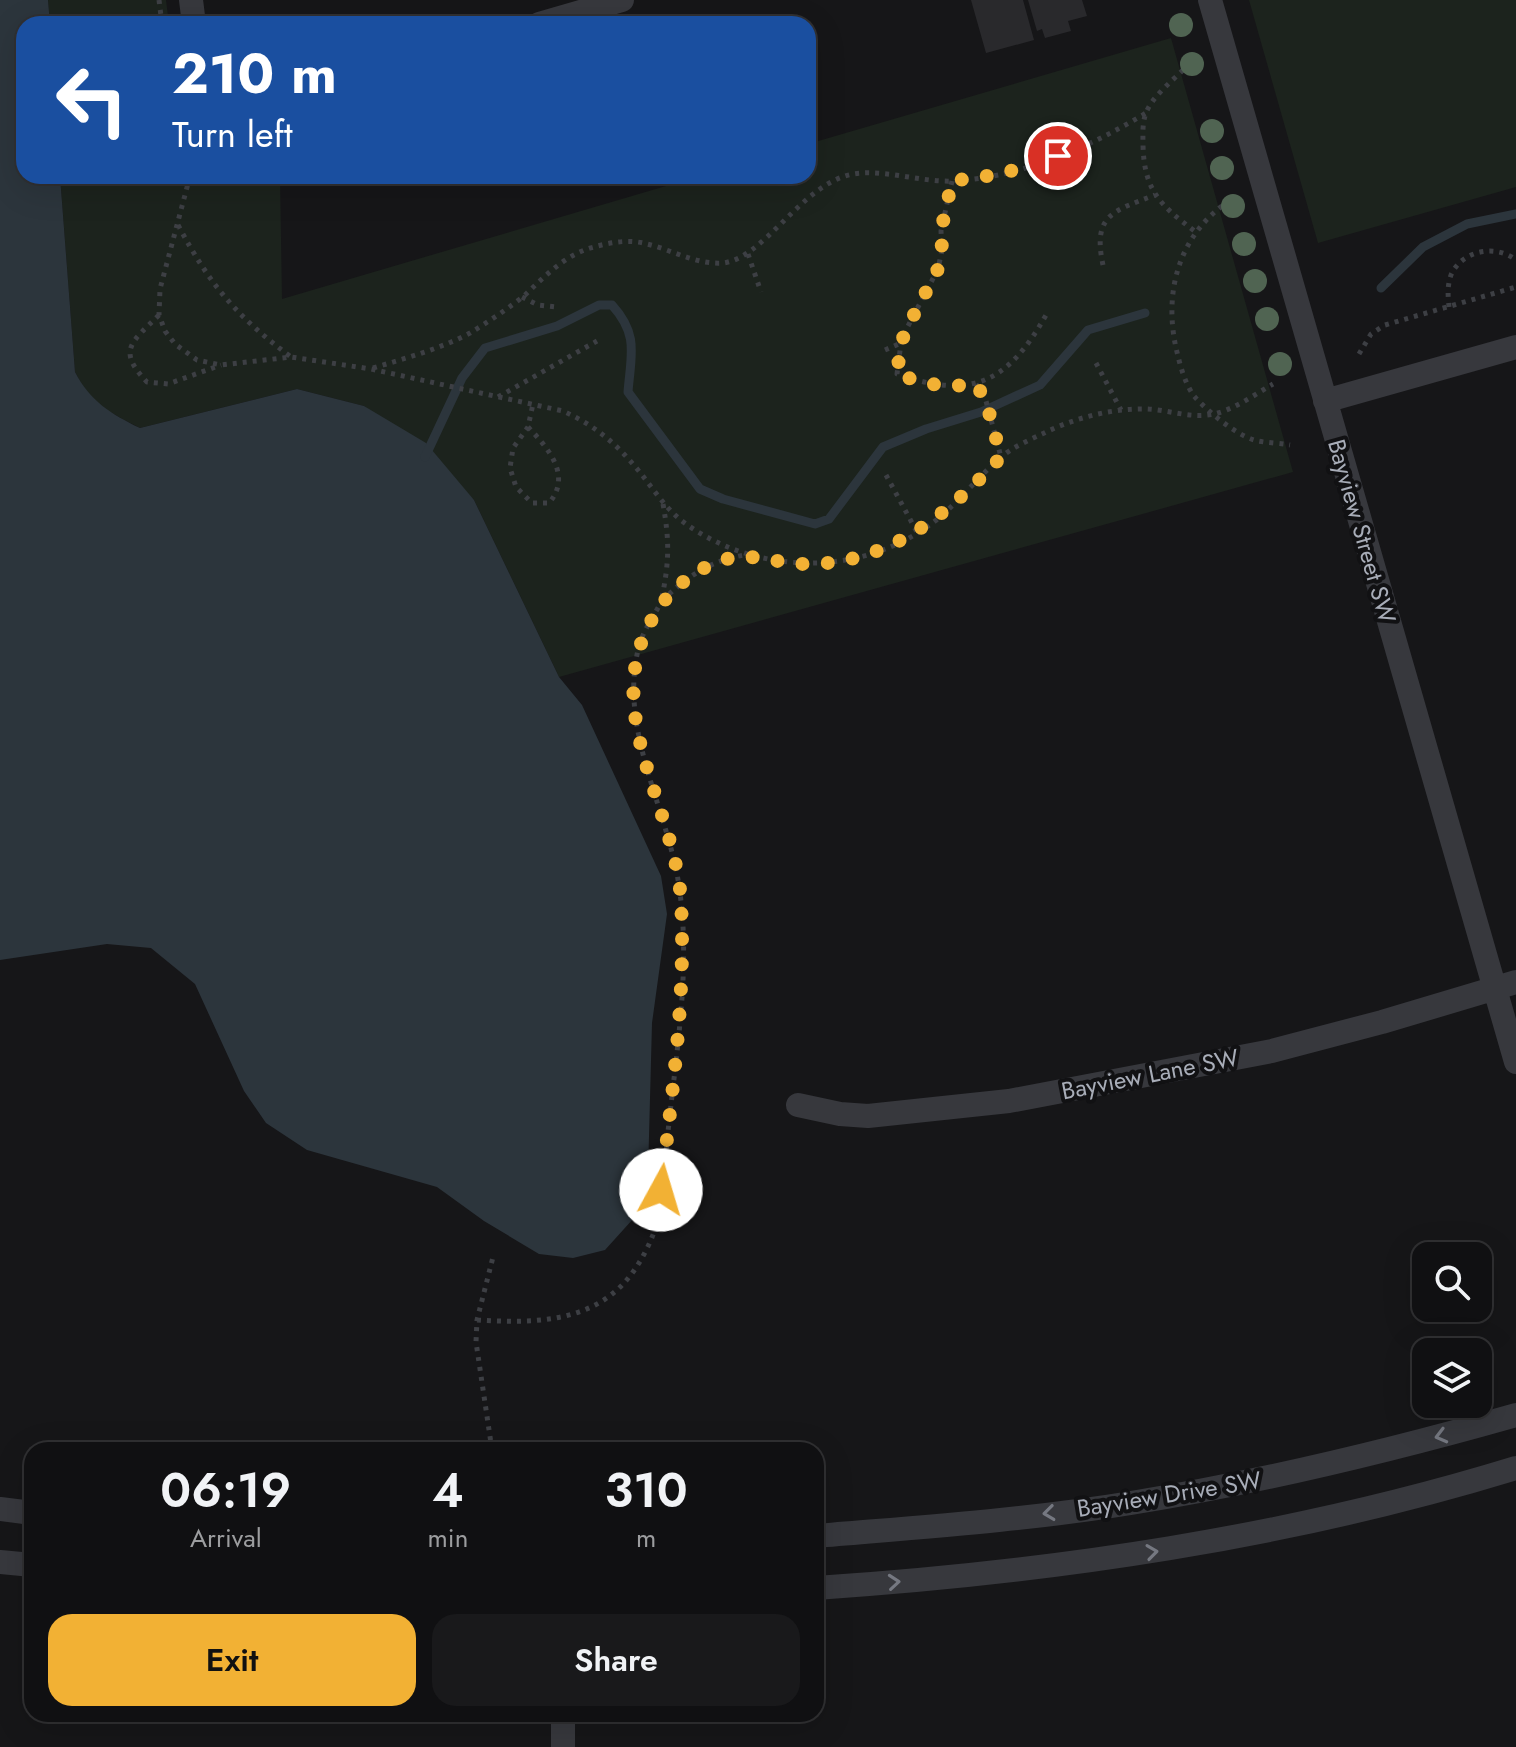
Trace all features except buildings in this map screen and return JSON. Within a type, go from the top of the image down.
[{"type":"street","points":[[567,16],[622,0]]},
{"type":"street","name":"Bayview Street SW","points":[[1210,0],[1325,401],[1505,985],[1516,1062]]},
{"type":"street","points":[[1325,401],[1516,347]]},
{"type":"street","name":"Bayview Lane SW","points":[[798,1105],[868,1116],[1009,1101],[1272,1051],[1505,985]]},
{"type":"street","name":"Bayview Drive SW","points":[[824,1535],[1128,1504],[1287,1475],[1516,1415]]},
{"type":"street","points":[[824,1587],[1021,1570],[1169,1550],[1321,1521],[1516,1468]]},
{"type":"street","points":[[0,1509],[24,1512]]},
{"type":"street","points":[[0,1562],[24,1564]]},
{"type":"street","points":[[563,1722],[563,1747]]},
{"type":"path","points":[[371,369],[425,353],[470,333],[522,297],[552,269],[591,247],[623,241],[645,243],[703,262],[725,263],[748,254],[796,207],[821,188],[846,176],[869,174],[952,181],[1026,168],[1110,134],[1146,113],[1183,70]]},
{"type":"path","points":[[1146,113],[1143,160],[1148,183],[1163,208],[1196,232]]},
{"type":"path","points":[[952,181],[941,231],[942,250],[938,269],[901,343],[897,374],[929,385],[950,387],[976,384],[1013,362],[1033,339],[1046,315]]},
{"type":"path","points":[[188,184],[160,289],[159,315],[165,331],[175,344],[197,360],[221,365]]},
{"type":"path","points":[[1103,265],[1099,237],[1106,220],[1119,208],[1155,195]]},
{"type":"path","points":[[1222,206],[1196,232],[1173,280],[1174,343],[1181,368],[1192,393],[1212,414],[1252,439],[1290,445]]},
{"type":"path","points":[[177,224],[201,268],[222,296],[254,330],[291,357]]},
{"type":"path","points":[[1449,307],[1450,278],[1456,267],[1467,258],[1492,250],[1507,253],[1516,260]]},
{"type":"path","points":[[748,254],[761,292]]},
{"type":"path","points":[[1359,354],[1378,328],[1516,287]]},
{"type":"path","points":[[522,297],[538,305],[557,307]]},
{"type":"path","points":[[159,315],[137,338],[129,352],[131,365],[147,382],[168,384],[221,365],[291,357],[371,369],[563,411],[589,423],[616,444],[663,503],[683,522],[746,555]]},
{"type":"path","points":[[498,397],[597,341]]},
{"type":"path","points":[[885,350],[901,343]]},
{"type":"path","points":[[1096,363],[1121,410]]},
{"type":"path","points":[[976,384],[986,401],[1001,457]]},
{"type":"path","points":[[661,602],[683,580],[726,558],[746,555],[806,564],[855,559],[893,546],[917,532],[973,488],[1001,457],[1043,433],[1080,419],[1121,410],[1212,414],[1273,384]]},
{"type":"path","points":[[528,427],[560,472],[559,492],[549,503],[532,503],[516,487],[510,468],[513,448],[528,427],[533,404]]},
{"type":"path","points":[[886,475],[917,532]]},
{"type":"path","points":[[477,1320],[541,1322],[575,1313],[605,1298],[625,1282],[644,1253],[658,1220],[682,1010],[681,897],[674,854],[634,718],[635,670],[640,643],[661,602],[669,562],[663,503]]},
{"type":"path","points":[[491,1442],[477,1354],[477,1320],[493,1257]]},
{"type":"shaded area","points":[[0,0],[48,0],[49,16],[16,16],[16,184],[61,184],[75,372],[87,391],[111,412],[140,428],[297,389],[364,406],[426,443],[474,500],[559,677],[582,705],[661,876],[667,914],[652,1023],[648,1174],[633,1219],[605,1250],[573,1258],[539,1254],[484,1221],[437,1187],[307,1150],[266,1123],[244,1091],[195,984],[151,948],[107,944],[0,960]]},
{"type":"shaded area","points":[[48,0],[166,0],[168,16],[49,16]]},
{"type":"shaded area","points":[[1249,0],[1516,0],[1516,187],[1318,243]]},
{"type":"shaded area","points":[[1171,38],[1293,472],[559,677],[474,500],[364,406],[297,389],[140,428],[94,400],[75,372],[61,184],[280,184],[282,299],[673,184],[816,184],[816,142]]},
{"type":"waterway","points":[[1381,288],[1423,247],[1467,224],[1516,214]]},
{"type":"waterway","points":[[425,457],[462,378],[485,348],[557,326],[599,305],[612,305],[630,336],[628,392],[700,489],[723,499],[815,524],[829,519],[883,447],[926,429],[981,412],[1040,385],[1088,330],[1145,313]]},
{"type":"route","points":[[661,1190],[682,1010],[681,897],[674,854],[634,718],[635,670],[640,643],[661,602],[683,580],[703,569],[726,558],[746,555],[806,564],[855,559],[893,546],[933,522],[973,488],[1001,457],[986,401],[976,384],[950,387],[929,385],[897,374],[901,343],[938,269],[942,250],[941,231],[952,181],[1001,174],[1058,156]]}]
